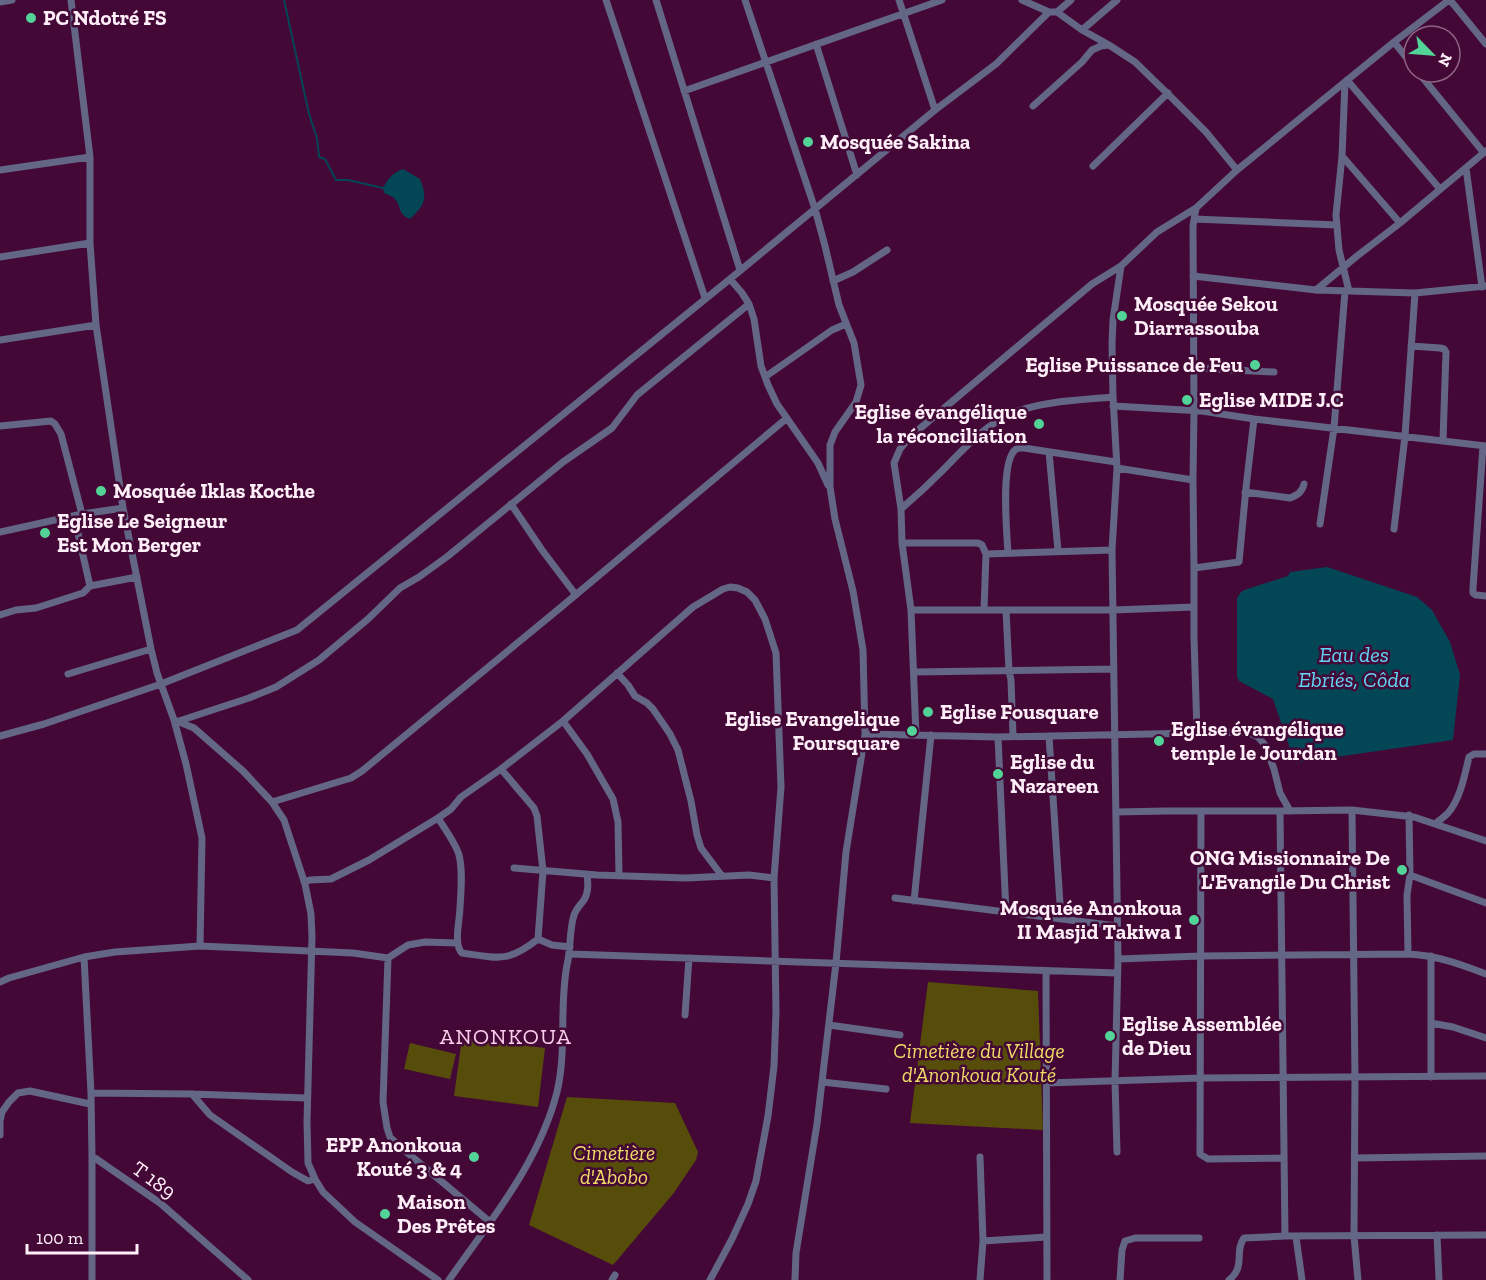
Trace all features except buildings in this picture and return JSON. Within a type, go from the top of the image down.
[{"type":"street","points":[[0,2],[12,0]]},
{"type":"street","points":[[71,0],[90,157],[90,243],[96,325],[123,508],[151,650],[161,684],[177,721],[202,838],[200,946]]},
{"type":"street","points":[[606,0],[705,298]]},
{"type":"street","points":[[656,0],[740,270]]},
{"type":"street","points":[[745,0],[814,209],[839,305],[854,343],[861,385],[856,402],[835,432],[830,445],[830,487],[863,650],[865,734],[846,852],[829,1025],[817,1124],[796,1253],[795,1280]]},
{"type":"street","points":[[899,0],[935,110]]},
{"type":"street","points":[[684,91],[942,0]]},
{"type":"street","points":[[1022,0],[1053,12],[1135,62],[1206,132],[1237,170]]},
{"type":"street","points":[[0,736],[44,724],[161,684],[297,630],[935,110],[996,64],[1053,12],[1071,0]]},
{"type":"street","points":[[1082,30],[1116,0]]},
{"type":"street","points":[[916,735],[910,610],[902,543],[901,509],[894,463],[900,449],[911,436],[1092,284],[1120,266],[1157,232],[1196,208],[1237,170],[1394,42],[1450,0],[1486,44]]},
{"type":"street","points":[[1394,42],[1402,52]]},
{"type":"street","points":[[816,44],[857,175]]},
{"type":"street","points":[[1033,106],[1082,62],[1092,50],[1109,45]]},
{"type":"street","points":[[1320,524],[1334,428],[1347,291],[1344,266],[1339,250],[1336,215],[1346,81]]},
{"type":"street","points":[[1346,81],[1440,189]]},
{"type":"street","points":[[1316,290],[1485,152],[1428,84]]},
{"type":"street","points":[[1093,166],[1168,93]]},
{"type":"street","points":[[1342,156],[1400,223]]},
{"type":"street","points":[[0,170],[90,157]]},
{"type":"street","points":[[1193,276],[1316,290],[1415,293],[1484,287],[1466,168]]},
{"type":"street","points":[[1196,208],[1193,226],[1193,480],[1197,732]]},
{"type":"street","points":[[1194,219],[1337,225]]},
{"type":"street","points":[[0,257],[90,243]]},
{"type":"street","points":[[833,281],[853,272],[887,250]]},
{"type":"street","points":[[1117,1152],[1115,1081],[1118,959],[1112,550],[1117,465],[1112,344],[1120,266]]},
{"type":"street","points":[[730,279],[749,304],[754,319],[760,366],[777,404],[818,463],[830,487]]},
{"type":"street","points":[[1394,529],[1405,436],[1415,293]]},
{"type":"street","points":[[177,721],[276,687],[319,660],[368,619],[400,588],[448,556],[563,462],[612,428],[637,395],[749,304]]},
{"type":"street","points":[[765,377],[832,330],[846,324]]},
{"type":"street","points":[[0,340],[96,325]]},
{"type":"street","points":[[1412,346],[1440,348],[1446,352],[1443,440]]},
{"type":"street","points":[[1194,368],[1274,372]]},
{"type":"street","points":[[901,509],[980,433],[1011,413],[1026,408],[1113,397]]},
{"type":"street","points":[[1113,406],[1194,410],[1484,446],[1473,593],[1486,596]]},
{"type":"street","points":[[272,802],[351,778],[362,771],[787,418]]},
{"type":"street","points":[[1194,568],[1239,562],[1254,419]]},
{"type":"street","points":[[0,426],[51,421],[61,434],[90,586]]},
{"type":"street","points":[[1008,554],[1005,513],[1006,477],[1009,459],[1014,450],[1019,448],[1193,480]]},
{"type":"street","points":[[1049,452],[1058,551]]},
{"type":"street","points":[[1245,492],[1290,498],[1303,490],[1304,484]]},
{"type":"street","points":[[511,504],[576,595]]},
{"type":"street","points":[[0,532],[123,508]]},
{"type":"street","points":[[902,543],[978,543],[982,545],[986,554],[984,610]]},
{"type":"street","points":[[986,554],[1112,550]]},
{"type":"street","points":[[0,615],[16,610],[36,608],[83,593],[90,586],[136,577]]},
{"type":"street","points":[[304,882],[331,879],[369,860],[451,809],[461,796],[563,722],[693,607],[717,592],[730,587],[738,588],[756,600],[776,653],[781,787],[774,878],[776,1012],[773,1077],[756,1181],[740,1222],[710,1280]]},
{"type":"street","points":[[910,610],[1113,610],[1194,607]]},
{"type":"street","points":[[1006,610],[1013,736]]},
{"type":"street","points":[[68,674],[151,650]]},
{"type":"street","points":[[914,672],[1113,669]]},
{"type":"street","points":[[617,674],[635,696],[653,710],[670,734],[678,750],[701,848],[722,876]]},
{"type":"street","points":[[177,721],[194,728],[243,771],[272,802],[284,820],[304,882],[310,914],[312,951],[308,1163],[315,1179],[323,1192],[355,1222],[438,1280]]},
{"type":"street","points":[[563,722],[587,754],[613,800],[618,822],[619,875]]},
{"type":"street","points":[[865,734],[998,737],[1247,732],[1258,737],[1265,745],[1281,793],[1290,811]]},
{"type":"street","points":[[914,901],[931,735]]},
{"type":"street","points":[[1049,736],[1061,919]]},
{"type":"street","points":[[998,737],[1006,912]]},
{"type":"street","points":[[1436,823],[1448,813],[1455,801],[1469,757],[1474,754],[1486,754]]},
{"type":"street","points":[[501,769],[534,808],[537,816],[543,871],[538,939]]},
{"type":"street","points":[[1116,812],[1352,810],[1409,815],[1486,841]]},
{"type":"street","points":[[1352,810],[1354,1236],[1358,1280]]},
{"type":"street","points":[[1201,811],[1200,1154],[1208,1159],[1284,1158]]},
{"type":"street","points":[[1280,811],[1286,1236]]},
{"type":"street","points":[[1407,954],[1407,895],[1410,875],[1409,815]]},
{"type":"street","points":[[438,818],[459,854],[458,950],[462,953],[507,957],[538,939]]},
{"type":"street","points":[[514,868],[699,879],[749,875],[774,878]]},
{"type":"street","points":[[449,1280],[521,1177],[543,1136],[557,1092],[561,1069],[565,980],[573,916],[588,892],[587,874]]},
{"type":"street","points":[[1410,875],[1486,903]]},
{"type":"street","points":[[895,898],[1117,926]]},
{"type":"street","points":[[538,939],[570,950],[689,958],[1117,973]]},
{"type":"street","points":[[0,982],[84,957],[116,952],[200,946],[353,953],[388,958],[408,945],[425,942],[457,943]]},
{"type":"street","points":[[1118,959],[1407,954],[1449,960],[1486,974]]},
{"type":"street","points":[[1431,956],[1431,1077]]},
{"type":"street","points":[[84,957],[91,1093],[92,1280]]},
{"type":"street","points":[[388,958],[384,1102],[390,1137],[490,1222]]},
{"type":"street","points":[[685,1015],[689,958]]},
{"type":"street","points":[[1046,971],[1047,1280]]},
{"type":"street","points":[[1431,1023],[1453,1027],[1486,1038]]},
{"type":"street","points":[[829,1025],[900,1035]]},
{"type":"street","points":[[1046,1083],[1201,1078],[1486,1076]]},
{"type":"street","points":[[822,1082],[886,1089]]},
{"type":"street","points":[[0,1135],[2,1112],[18,1093],[30,1091],[90,1104]]},
{"type":"street","points":[[91,1093],[308,1098]]},
{"type":"street","points":[[192,1094],[210,1115],[292,1172],[308,1180],[315,1179]]},
{"type":"street","name":"T 189","points":[[92,1156],[160,1203],[248,1280]]},
{"type":"street","points":[[1355,1158],[1486,1156]]},
{"type":"street","points":[[980,1157],[983,1242],[981,1280]]},
{"type":"street","points":[[1437,1235],[1439,1280]]},
{"type":"street","points":[[1229,1280],[1233,1277],[1239,1264],[1240,1241],[1244,1238],[1486,1235]]},
{"type":"street","points":[[983,1242],[1046,1237]]},
{"type":"street","points":[[1296,1237],[1302,1280]]},
{"type":"street","points":[[1120,1280],[1122,1250],[1125,1241],[1135,1238],[1199,1238]]},
{"type":"green space","name":"Cimetière du Village d'Anonkoua Kouté","points":[[928,982],[1038,991],[1043,1130],[910,1123]]},
{"type":"green space","points":[[462,1038],[545,1048],[538,1107],[454,1096]]},
{"type":"green space","points":[[410,1043],[456,1054],[450,1079],[404,1069]]},
{"type":"green space","name":"Cimetière d'Abobo","points":[[567,1097],[675,1103],[698,1152],[696,1160],[673,1194],[613,1265],[529,1225]]},
{"type":"water","points":[[403,169],[420,179],[424,192],[422,205],[410,219],[403,215],[394,198],[384,193],[383,188],[396,172]]},
{"type":"water","name":"Eau des Ebriés, Côda","points":[[1327,567],[1417,597],[1432,610],[1450,642],[1460,675],[1453,740],[1295,763],[1273,699],[1239,681],[1237,677],[1237,598],[1244,590],[1288,576],[1290,572]]},
{"type":"waterway","points":[[284,0],[309,114],[317,138],[319,157],[325,159],[336,180],[348,180],[383,188]]},
{"type":"place","name":"PC Ndotré FS","points":[[31,18]]},
{"type":"place","name":"Mosquée Sakina","points":[[808,142]]},
{"type":"place","name":"Mosquée Sekou Diarrassouba","points":[[1122,316]]},
{"type":"place","name":"Eglise Puissance de Feu","points":[[1255,365]]},
{"type":"place","name":"Eglise MIDE J.C","points":[[1187,400]]},
{"type":"place","name":"Eglise évangélique la réconciliation","points":[[1039,424]]},
{"type":"place","name":"Mosquée Iklas Kocthe","points":[[101,491]]},
{"type":"place","name":"Eglise Le Seigneur Est Mon Berger","points":[[45,533]]},
{"type":"place","name":"Eglise Fousquare","points":[[928,712]]},
{"type":"place","name":"Eglise Evangelique Foursquare","points":[[912,731]]},
{"type":"place","name":"Eglise évangélique temple le Jourdan","points":[[1159,741]]},
{"type":"place","name":"Eglise du Nazareen","points":[[998,774]]},
{"type":"place","name":"ONG Missionnaire De L'Evangile Du Christ","points":[[1402,870]]},
{"type":"place","name":"Mosquée Anonkoua II Masjid Takiwa I","points":[[1194,920]]},
{"type":"place","name":"Eglise Assemblée de Dieu","points":[[1110,1036]]},
{"type":"place","name":"EPP Anonkoua Kouté 3 & 4","points":[[474,1157]]},
{"type":"place","name":"Maison Des Prêtes","points":[[385,1214]]},
{"type":"district","name":"ANONKOUA","points":[[506,1036]]}]
